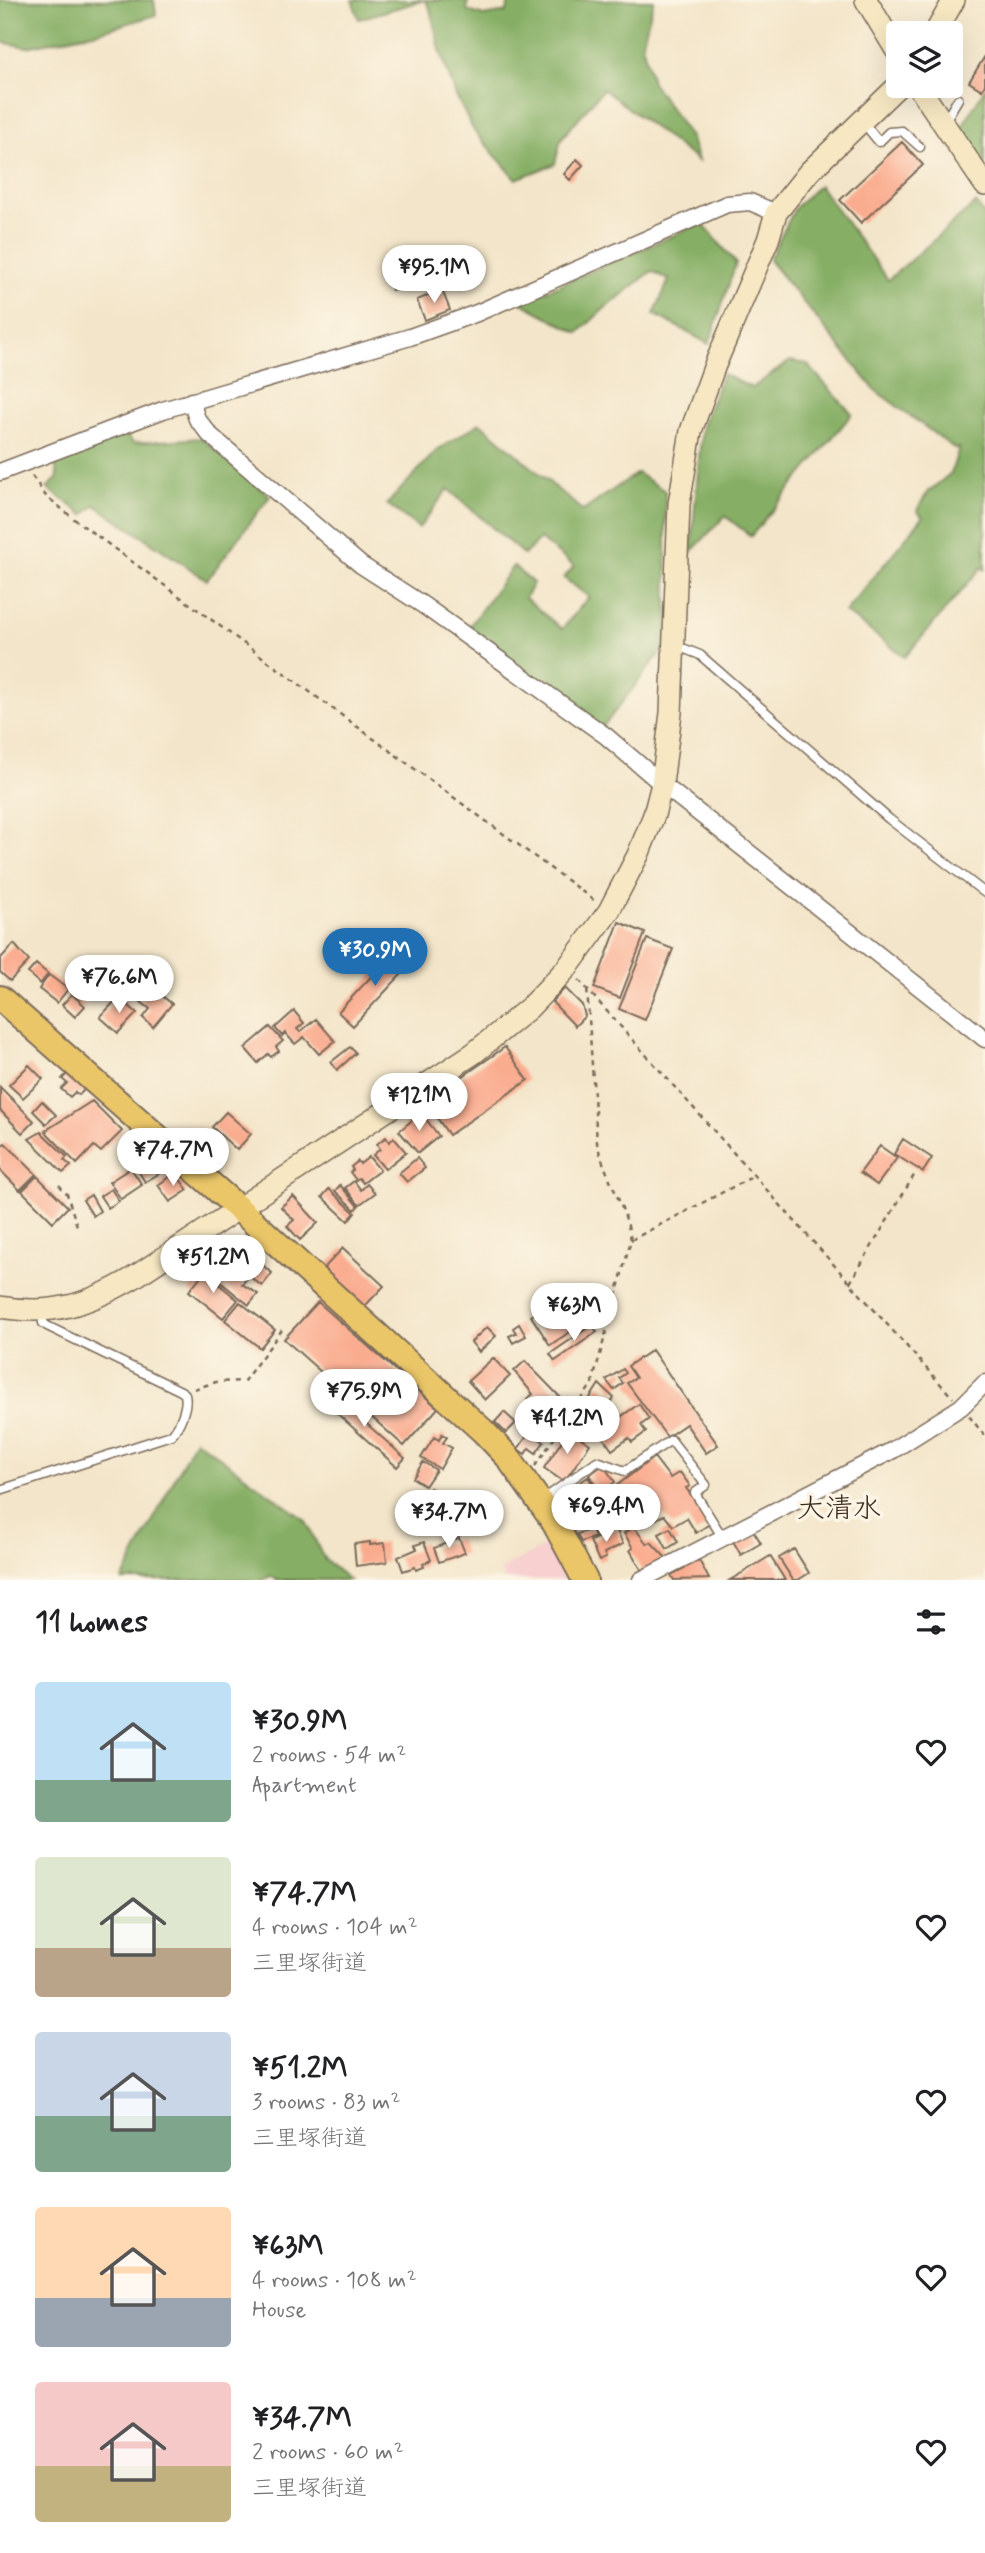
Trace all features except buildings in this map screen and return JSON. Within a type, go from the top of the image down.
[{"type":"main road","points":[[0,998],[240,1209],[483,1431],[508,1456],[555,1522],[585,1580]]},
{"type":"street","points":[[866,0],[886,33]]},
{"type":"street","points":[[943,21],[954,0]]},
{"type":"street","points":[[0,1307],[41,1311],[68,1307],[99,1297],[240,1209],[474,1054],[529,1008],[567,968],[609,911],[638,855],[654,815],[662,784],[671,713],[675,649],[679,505],[691,431],[715,365],[768,240],[776,213],[809,172],[886,98]]},
{"type":"street","points":[[926,98],[985,185]]},
{"type":"street","points":[[0,472],[163,410],[410,337],[477,313],[727,204],[750,202],[776,213]]},
{"type":"street","points":[[191,401],[197,419],[210,435],[361,565],[422,605],[606,736],[662,784],[985,1039]]},
{"type":"street","points":[[641,1580],[893,1450],[961,1406],[985,1383]]},
{"type":"lane","points":[[944,124],[958,99]]},
{"type":"lane","points":[[862,121],[879,142],[889,132],[902,131],[920,147]]},
{"type":"lane","points":[[675,649],[685,649],[700,655],[889,819],[985,893]]},
{"type":"lane","points":[[0,1490],[171,1435],[186,1404],[185,1394],[50,1328],[43,1323],[41,1311]]},
{"type":"lane","points":[[541,1502],[597,1461],[625,1471],[671,1440],[705,1485],[695,1493],[723,1538]]},
{"type":"path","points":[[27,462],[29,472],[45,495],[74,519],[609,911]]},
{"type":"path","points":[[567,968],[985,1436]]},
{"type":"path","points":[[526,1480],[592,1384],[631,1240],[597,1143],[587,988]]},
{"type":"path","points":[[850,1283],[916,1172]]},
{"type":"path","points":[[631,1240],[753,1176]]},
{"type":"path","points":[[58,1185],[67,1194],[77,1226]]},
{"type":"path","points":[[185,1394],[216,1382],[244,1381],[282,1330]]},
{"type":"path","points":[[250,1363],[255,1367]]},
{"type":"shaded area","points":[[556,1540],[576,1580],[505,1580],[500,1570]]},
{"type":"green space","points":[[0,0],[154,0],[156,15],[98,32],[27,47],[0,42]]},
{"type":"green space","points":[[352,0],[424,0],[359,19]]},
{"type":"green space","points":[[425,0],[468,0],[467,10],[483,16],[507,12],[509,0],[654,0],[642,44],[652,82],[690,137],[698,161],[603,89],[561,139],[555,164],[516,179],[474,131],[456,96]]},
{"type":"green space","points":[[985,88],[985,167],[960,130]]},
{"type":"green space","points":[[819,185],[888,280],[976,203],[985,216],[985,570],[981,568],[905,657],[845,612],[923,517],[917,510],[928,492],[951,473],[959,448],[955,449],[875,390],[769,260],[795,208]]},
{"type":"green space","points":[[702,223],[736,263],[709,344],[654,314],[669,280],[652,271],[578,333],[520,302]]},
{"type":"green space","points":[[790,361],[807,364],[852,414],[751,536],[725,516],[691,552],[702,425],[723,374],[752,388]]},
{"type":"green space","points":[[480,423],[583,511],[637,473],[665,491],[668,643],[602,728],[469,627],[513,566],[533,583],[525,598],[562,629],[589,597],[564,578],[574,566],[540,539],[524,555],[448,489],[419,528],[387,504],[437,450]]},
{"type":"green space","points":[[124,432],[133,443],[201,438],[270,496],[207,580],[95,505],[84,515],[47,488],[58,478],[54,459]]},
{"type":"green space","points":[[195,1439],[305,1520],[325,1560],[349,1580],[277,1580],[270,1576],[264,1580],[122,1580]]},
{"type":"district","name":"大清水","points":[[839,1509]]}]
